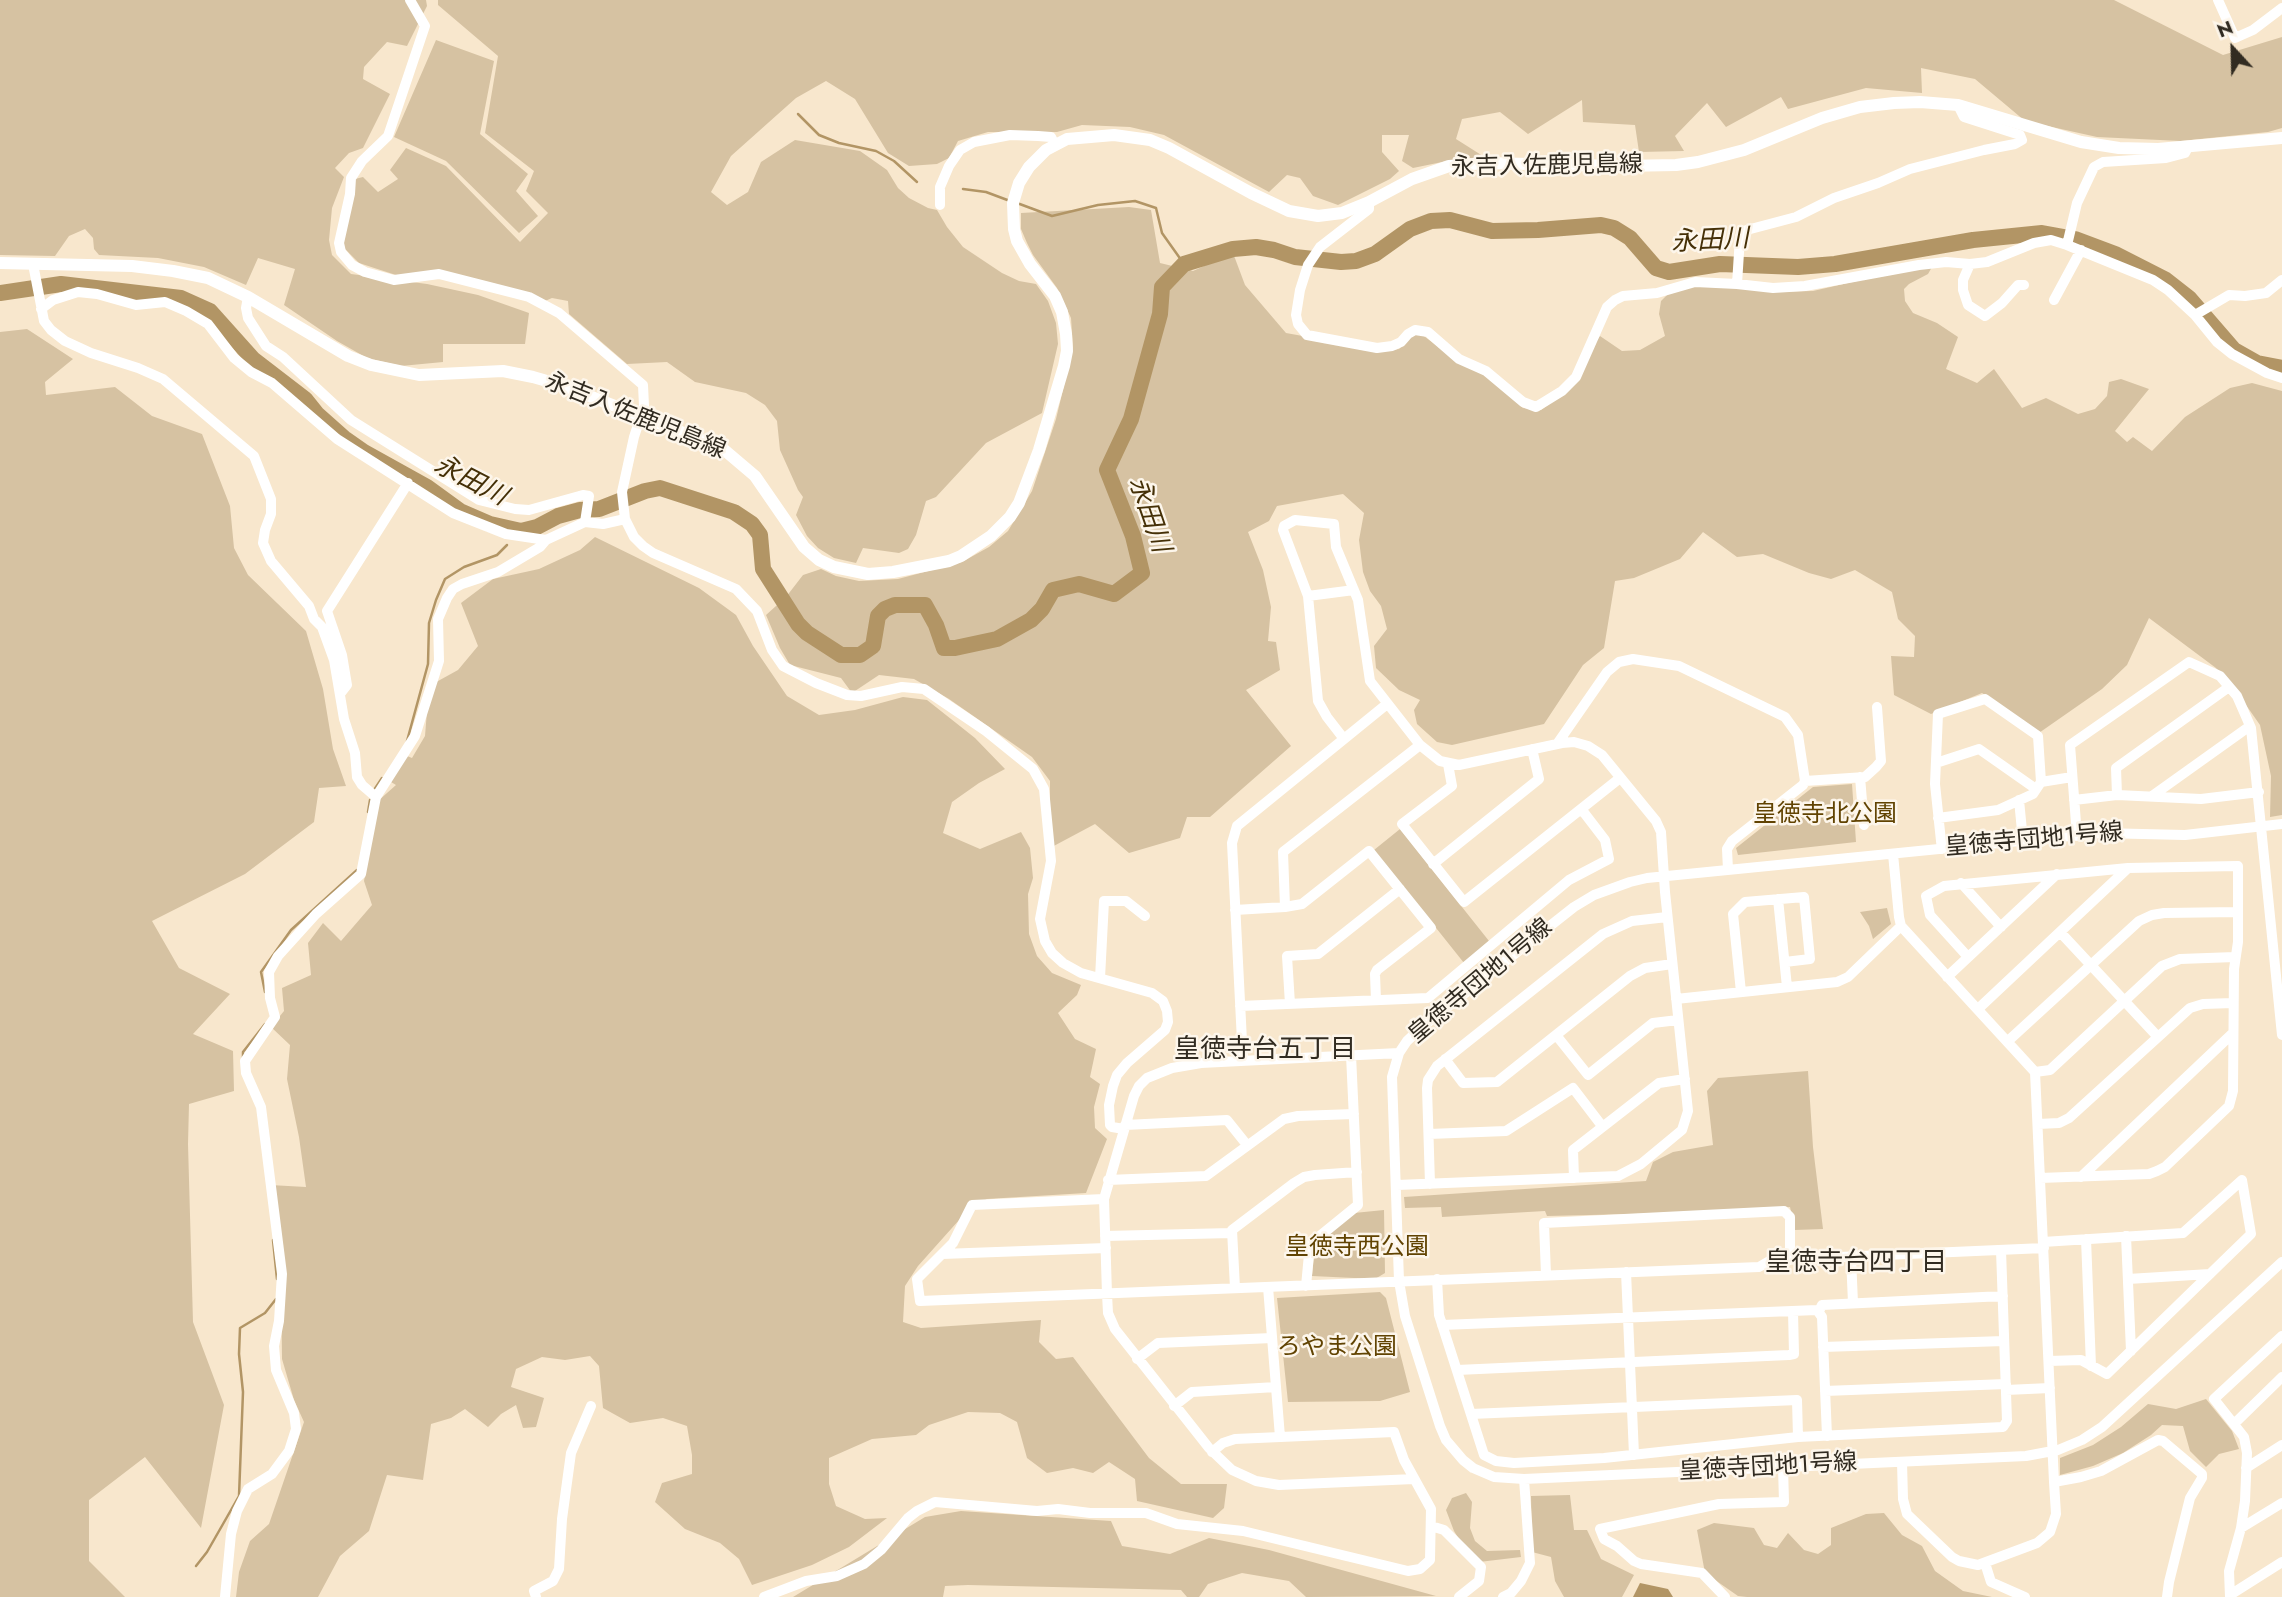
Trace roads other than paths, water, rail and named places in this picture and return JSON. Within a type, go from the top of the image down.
[{"type":"main road","name":"永吉入佐鹿児島線","points":[[0,263],[34,269],[108,265],[173,271],[208,278],[248,297],[348,356],[371,365],[419,375],[503,372],[564,386],[712,444],[739,460],[765,488],[804,547],[834,568],[867,574],[949,561],[991,536],[1010,517],[1019,503],[1039,450],[1064,366],[1066,334],[1062,312],[1049,287],[1030,264],[1017,241],[1013,203],[1024,174],[1050,147],[1067,139],[1094,135],[1150,140],[1251,193],[1298,213],[1328,215],[1342,213],[1412,179],[1449,166],[1484,163],[1676,165],[1731,155],[1822,118],[1860,107],[1894,103],[1958,105],[2081,142],[2119,148],[2158,149],[2282,138]]},
{"type":"street","points":[[410,0],[425,26],[388,136],[362,161],[351,178],[339,243],[341,252],[352,265],[365,272],[394,280],[439,274],[529,297],[559,313],[639,380],[643,385],[645,399],[625,478],[622,505],[625,519],[634,537],[653,552],[736,589],[757,611],[772,650],[783,666],[816,684],[847,695],[861,696],[902,687],[924,689],[986,731],[1033,769],[1044,789],[1051,862],[1040,919],[1045,941],[1063,963],[1081,973],[1152,992],[1163,1001],[1167,1011],[1166,1030],[1117,1075],[1109,1105],[1110,1125],[1112,1128],[1227,1120],[1247,1145]]},
{"type":"street","points":[[2218,0],[2235,38],[2280,12]]},
{"type":"street","points":[[1737,282],[1740,237],[1743,231],[1796,217],[1834,198],[1910,169],[2015,144],[2022,140],[2020,135],[1964,117],[1958,105]]},
{"type":"street","points":[[940,205],[940,187],[948,166],[960,150],[974,142],[1010,135],[1038,136],[1051,137],[1050,147]]},
{"type":"street","points":[[2068,243],[2077,203],[2094,167],[2098,164],[2166,158],[2185,153],[2188,147]]},
{"type":"street","points":[[1369,201],[1369,209],[1320,247],[1308,265],[1300,290],[1296,315],[1298,324],[1307,335],[1377,348],[1401,342],[1415,330],[1428,332],[1459,359],[1486,371],[1523,402],[1536,407],[1545,404],[1576,377],[1607,307],[1623,296],[1657,293],[1695,282],[1737,282],[1773,288],[1805,286],[1919,265],[1987,262],[2051,240],[2068,243],[2153,280],[2197,313],[2217,342],[2232,354],[2282,378]]},
{"type":"street","points":[[2054,300],[2081,250]]},
{"type":"street","points":[[1970,264],[1963,280],[1968,305],[1985,316],[2002,303],[2018,285],[2024,285]]},
{"type":"street","points":[[34,269],[44,321],[65,341],[163,379],[254,456],[271,499],[271,513],[263,543],[271,561],[309,606],[314,619],[322,627],[334,660],[344,719],[355,753],[357,777],[376,797]]},
{"type":"street","points":[[2197,313],[2229,295],[2266,293],[2282,280]]},
{"type":"street","points":[[40,305],[78,292],[97,294],[136,305],[165,302],[186,311],[208,324],[234,358],[251,372],[272,383],[337,439],[453,513],[506,534],[546,540]]},
{"type":"street","points":[[248,297],[247,318],[266,346],[282,357],[351,420],[479,500],[529,510],[583,495],[589,496],[586,518]]},
{"type":"street","points":[[340,694],[347,685],[342,655],[327,611],[408,483]]},
{"type":"street","points":[[225,1597],[230,1534],[237,1511],[248,1489],[272,1474],[289,1451],[296,1429],[287,1392],[276,1370],[274,1346],[279,1321],[282,1274],[261,1107],[246,1073],[245,1061],[275,1017],[268,972],[316,914],[361,874],[376,797],[415,736],[439,661],[438,619],[453,589],[498,572],[540,547],[546,540],[586,518],[603,524],[625,519]]},
{"type":"street","points":[[1344,738],[1318,701],[1308,596],[1283,530],[1284,526],[1296,519],[1333,523],[1336,547],[1359,604],[1370,681],[1420,745],[1436,758],[1448,764],[1459,765],[1557,744],[1581,743],[1593,748],[1659,827],[1688,1111],[1682,1130],[1641,1164],[1624,1174],[1397,1185]]},
{"type":"street","points":[[1308,596],[1354,590]]},
{"type":"street","points":[[1557,744],[1610,668],[1623,660],[1679,666],[1783,716],[1798,735],[1805,781],[1732,841],[1727,849],[1728,870]]},
{"type":"street","points":[[2077,836],[2070,745],[2189,662],[2220,676],[2237,696],[2250,726],[2259,792],[2282,1035]]},
{"type":"street","points":[[2117,795],[2116,768],[2229,687]]},
{"type":"street","points":[[1938,818],[1998,810],[2033,794],[2039,786],[2038,736],[1985,699],[1938,714],[1935,784],[1938,818],[1942,849]]},
{"type":"street","points":[[1243,1061],[1232,843],[1237,826],[1387,704]]},
{"type":"street","points":[[1805,781],[1865,776],[1881,761],[1877,707]]},
{"type":"street","points":[[2152,797],[2250,726]]},
{"type":"street","points":[[1285,907],[1283,852],[1420,745]]},
{"type":"street","points":[[1433,864],[1539,779],[1532,749]]},
{"type":"street","points":[[1936,763],[1979,749],[2039,786],[2073,777]]},
{"type":"street","points":[[1448,764],[1452,786],[1402,824],[1464,902],[1620,778]]},
{"type":"street","points":[[1860,777],[1864,825]]},
{"type":"street","points":[[2074,800],[2117,795],[2201,799],[2259,792]]},
{"type":"street","points":[[2020,800],[2023,841]]},
{"type":"street","points":[[1240,1006],[1428,998],[1569,880],[1609,859],[1605,840],[1581,810]]},
{"type":"street","name":"皇徳寺団地1号線","points":[[2282,824],[2197,834],[2100,833],[1647,878],[1608,888],[1551,924],[1422,1027],[1399,1053],[1392,1077],[1399,1281],[1405,1317],[1446,1440],[1473,1468],[1494,1477],[1524,1479],[2040,1455],[2082,1440],[2102,1427],[2282,1262]]},
{"type":"street","points":[[1235,910],[1302,904],[1369,851],[1431,928],[1377,970],[1376,1000]]},
{"type":"street","points":[[1893,854],[1901,926],[2035,1072],[2056,1514],[2050,1532],[2037,1543],[1985,1563],[1968,1564],[1952,1557],[1911,1519],[1905,1507],[1902,1462]]},
{"type":"street","points":[[1968,957],[1932,918],[1926,900],[1931,892],[1944,886],[2128,868],[2238,866],[2233,1091],[2229,1106],[2165,1167],[2149,1174],[2040,1178]]},
{"type":"street","points":[[1978,1009],[2128,868]]},
{"type":"street","points":[[1948,976],[2057,874]]},
{"type":"street","points":[[1961,883],[2001,926]]},
{"type":"street","points":[[1290,1004],[1287,956],[1318,954],[1399,889]]},
{"type":"street","points":[[1741,992],[1733,914],[1745,902],[1804,897],[1810,959],[1785,962]]},
{"type":"street","points":[[1778,899],[1787,987]]},
{"type":"street","points":[[1100,978],[1104,901],[1126,901],[1145,916]]},
{"type":"street","points":[[2008,1041],[2139,921],[2151,915],[2238,912]]},
{"type":"street","points":[[1430,1184],[1428,1080],[1437,1066],[1603,934],[1632,922],[1667,917]]},
{"type":"street","points":[[1676,999],[1842,980],[1901,926]]},
{"type":"street","points":[[2060,932],[2158,1037]]},
{"type":"street","points":[[2035,1072],[2050,1070],[2151,974],[2170,962],[2180,959],[2235,957]]},
{"type":"street","points":[[1445,1059],[1464,1083],[1497,1082],[1630,976],[1645,968],[1672,964]]},
{"type":"street","points":[[2038,1125],[2059,1123],[2069,1118],[2196,1005],[2233,1003]]},
{"type":"street","points":[[1556,1035],[1588,1075],[1653,1023],[1678,1020]]},
{"type":"street","points":[[2081,1177],[2233,1033]]},
{"type":"street","points":[[1399,1053],[1188,1064],[1147,1078],[1134,1096],[1104,1199],[1107,1294],[1111,1322],[1137,1359],[1212,1452],[1232,1470],[1267,1484],[1279,1485],[1414,1479]]},
{"type":"street","points":[[1306,1286],[1310,1244],[1358,1205],[1351,1055]]},
{"type":"street","points":[[1574,1178],[1573,1150],[1659,1083],[1685,1079]]},
{"type":"street","points":[[1429,1134],[1506,1131],[1573,1088],[1602,1126]]},
{"type":"street","points":[[1108,1180],[1206,1176],[1284,1119],[1354,1114]]},
{"type":"street","points":[[1235,1288],[1232,1230],[1304,1177],[1357,1172]]},
{"type":"street","points":[[1104,1199],[972,1205],[953,1243],[917,1279],[920,1301],[1759,1267],[1771,1260],[2001,1250],[2086,1239],[2183,1233],[2242,1180],[2251,1234],[2107,1374],[2081,1360],[2049,1362]]},
{"type":"street","points":[[1546,1275],[1545,1223],[1784,1211],[1790,1217],[1790,1259]]},
{"type":"street","points":[[1105,1236],[1232,1233]]},
{"type":"street","points":[[2126,1236],[2131,1351]]},
{"type":"street","points":[[2086,1239],[2091,1366]]},
{"type":"street","points":[[942,1254],[1106,1248]]},
{"type":"street","points":[[1437,1279],[1439,1315],[1484,1455],[1496,1461],[1514,1463],[1634,1455],[1798,1437],[2003,1427],[2007,1421],[2001,1250]]},
{"type":"street","points":[[1851,1257],[1853,1303]]},
{"type":"street","points":[[1626,1272],[1634,1455]]},
{"type":"street","points":[[2128,1279],[2210,1274]]},
{"type":"street","points":[[1268,1287],[1280,1437]]},
{"type":"street","points":[[1819,1311],[1822,1305],[2003,1296]]},
{"type":"street","points":[[1457,1370],[1794,1354],[1793,1311]]},
{"type":"street","points":[[1442,1325],[1819,1311]]},
{"type":"street","points":[[1819,1311],[1822,1317],[1824,1347],[1827,1436]]},
{"type":"street","points":[[2230,1596],[2229,1571],[2241,1528],[2247,1453],[2244,1437],[2214,1399],[2282,1336]]},
{"type":"street","points":[[1137,1359],[1158,1343],[1272,1338]]},
{"type":"street","points":[[1824,1347],[2004,1341]]},
{"type":"street","points":[[2235,1423],[2282,1377]]},
{"type":"street","points":[[1174,1406],[1192,1392],[1276,1387]]},
{"type":"street","points":[[1825,1391],[2050,1388]]},
{"type":"street","points":[[1471,1414],[1797,1400],[1798,1437]]},
{"type":"street","points":[[536,1597],[534,1591],[553,1581],[559,1569],[562,1519],[571,1453],[591,1406]]},
{"type":"street","points":[[764,1597],[806,1581],[836,1576],[864,1564],[881,1550],[908,1518],[935,1502],[1037,1511],[1058,1509],[1090,1513],[1146,1513],[1177,1524],[1243,1531],[1408,1571],[1420,1570],[1430,1560],[1429,1503],[1398,1447],[1394,1432],[1235,1439],[1223,1443],[1212,1452]]},
{"type":"street","points":[[2054,1479],[2101,1471],[2158,1440],[2163,1441],[2202,1474],[2190,1498],[2167,1597]]},
{"type":"street","points":[[2246,1468],[2282,1445]]},
{"type":"street","points":[[1725,1597],[1702,1573],[1634,1561],[1604,1539],[1600,1529],[1719,1504],[1784,1502],[1783,1467]]},
{"type":"street","points":[[1503,1597],[1511,1593],[1521,1581],[1530,1563],[1524,1479]]},
{"type":"street","points":[[2241,1528],[2282,1503]]},
{"type":"street","points":[[1431,1525],[1444,1530],[1481,1567],[1479,1581],[1459,1597]]},
{"type":"street","points":[[2230,1596],[2282,1562]]},
{"type":"street","points":[[1985,1563],[1991,1582],[2025,1597]]},
{"type":"waterway","points":[[798,114],[819,135],[839,143],[876,151],[894,161],[917,182]]},
{"type":"waterway","points":[[963,189],[986,192],[1010,201]]},
{"type":"waterway","points":[[1017,203],[1052,216],[1098,205],[1135,201],[1156,208],[1162,233],[1184,264]]},
{"type":"waterway","name":"永田川","points":[[0,293],[61,284],[181,298],[210,311],[253,359],[305,399],[317,414],[344,438],[427,487],[460,511],[490,524],[521,531],[537,527],[558,516],[580,510],[599,509],[660,488],[734,512],[752,524],[760,535],[763,569],[798,624],[841,655],[860,655],[873,646],[878,616],[895,605],[925,605],[944,648],[955,648],[997,639],[1031,620],[1042,609],[1053,590],[1079,584],[1114,594],[1142,573],[1133,536],[1107,470],[1131,419],[1160,314],[1162,287],[1184,264],[1233,249],[1256,247],[1295,257],[1341,262],[1356,261],[1375,254],[1410,229],[1431,221],[1450,220],[1492,231],[1601,225],[1614,228],[1630,238],[1656,268],[1669,272],[1720,264],[1798,267],[1835,264],[1973,240],[2042,233],[2075,239],[2115,254],[2166,280],[2189,298],[2234,350],[2257,363],[2282,368]]},
{"type":"waterway","points":[[407,741],[428,664],[429,623],[445,579],[464,567],[497,555],[507,545]]},
{"type":"waterway","points":[[374,790],[382,778]]},
{"type":"waterway","points":[[368,812],[370,800]]},
{"type":"waterway","points":[[265,992],[261,972],[291,930],[357,870]]},
{"type":"waterway","points":[[243,1059],[243,1052],[265,1024]]},
{"type":"waterway","points":[[273,1240],[277,1279]]},
{"type":"waterway","points":[[196,1566],[239,1496],[243,1392],[239,1354],[240,1328],[265,1313],[276,1299]]},
{"type":"district","name":"皇徳寺台五丁目","points":[[1265,1051]]},
{"type":"district","name":"皇徳寺台四丁目","points":[[1856,1264]]},
{"type":"park label","name":"皇徳寺北公園","points":[[1825,815]]},
{"type":"park label","name":"皇徳寺西公園","points":[[1357,1248]]},
{"type":"park label","name":"ろやま公園","points":[[1337,1348]]}]
